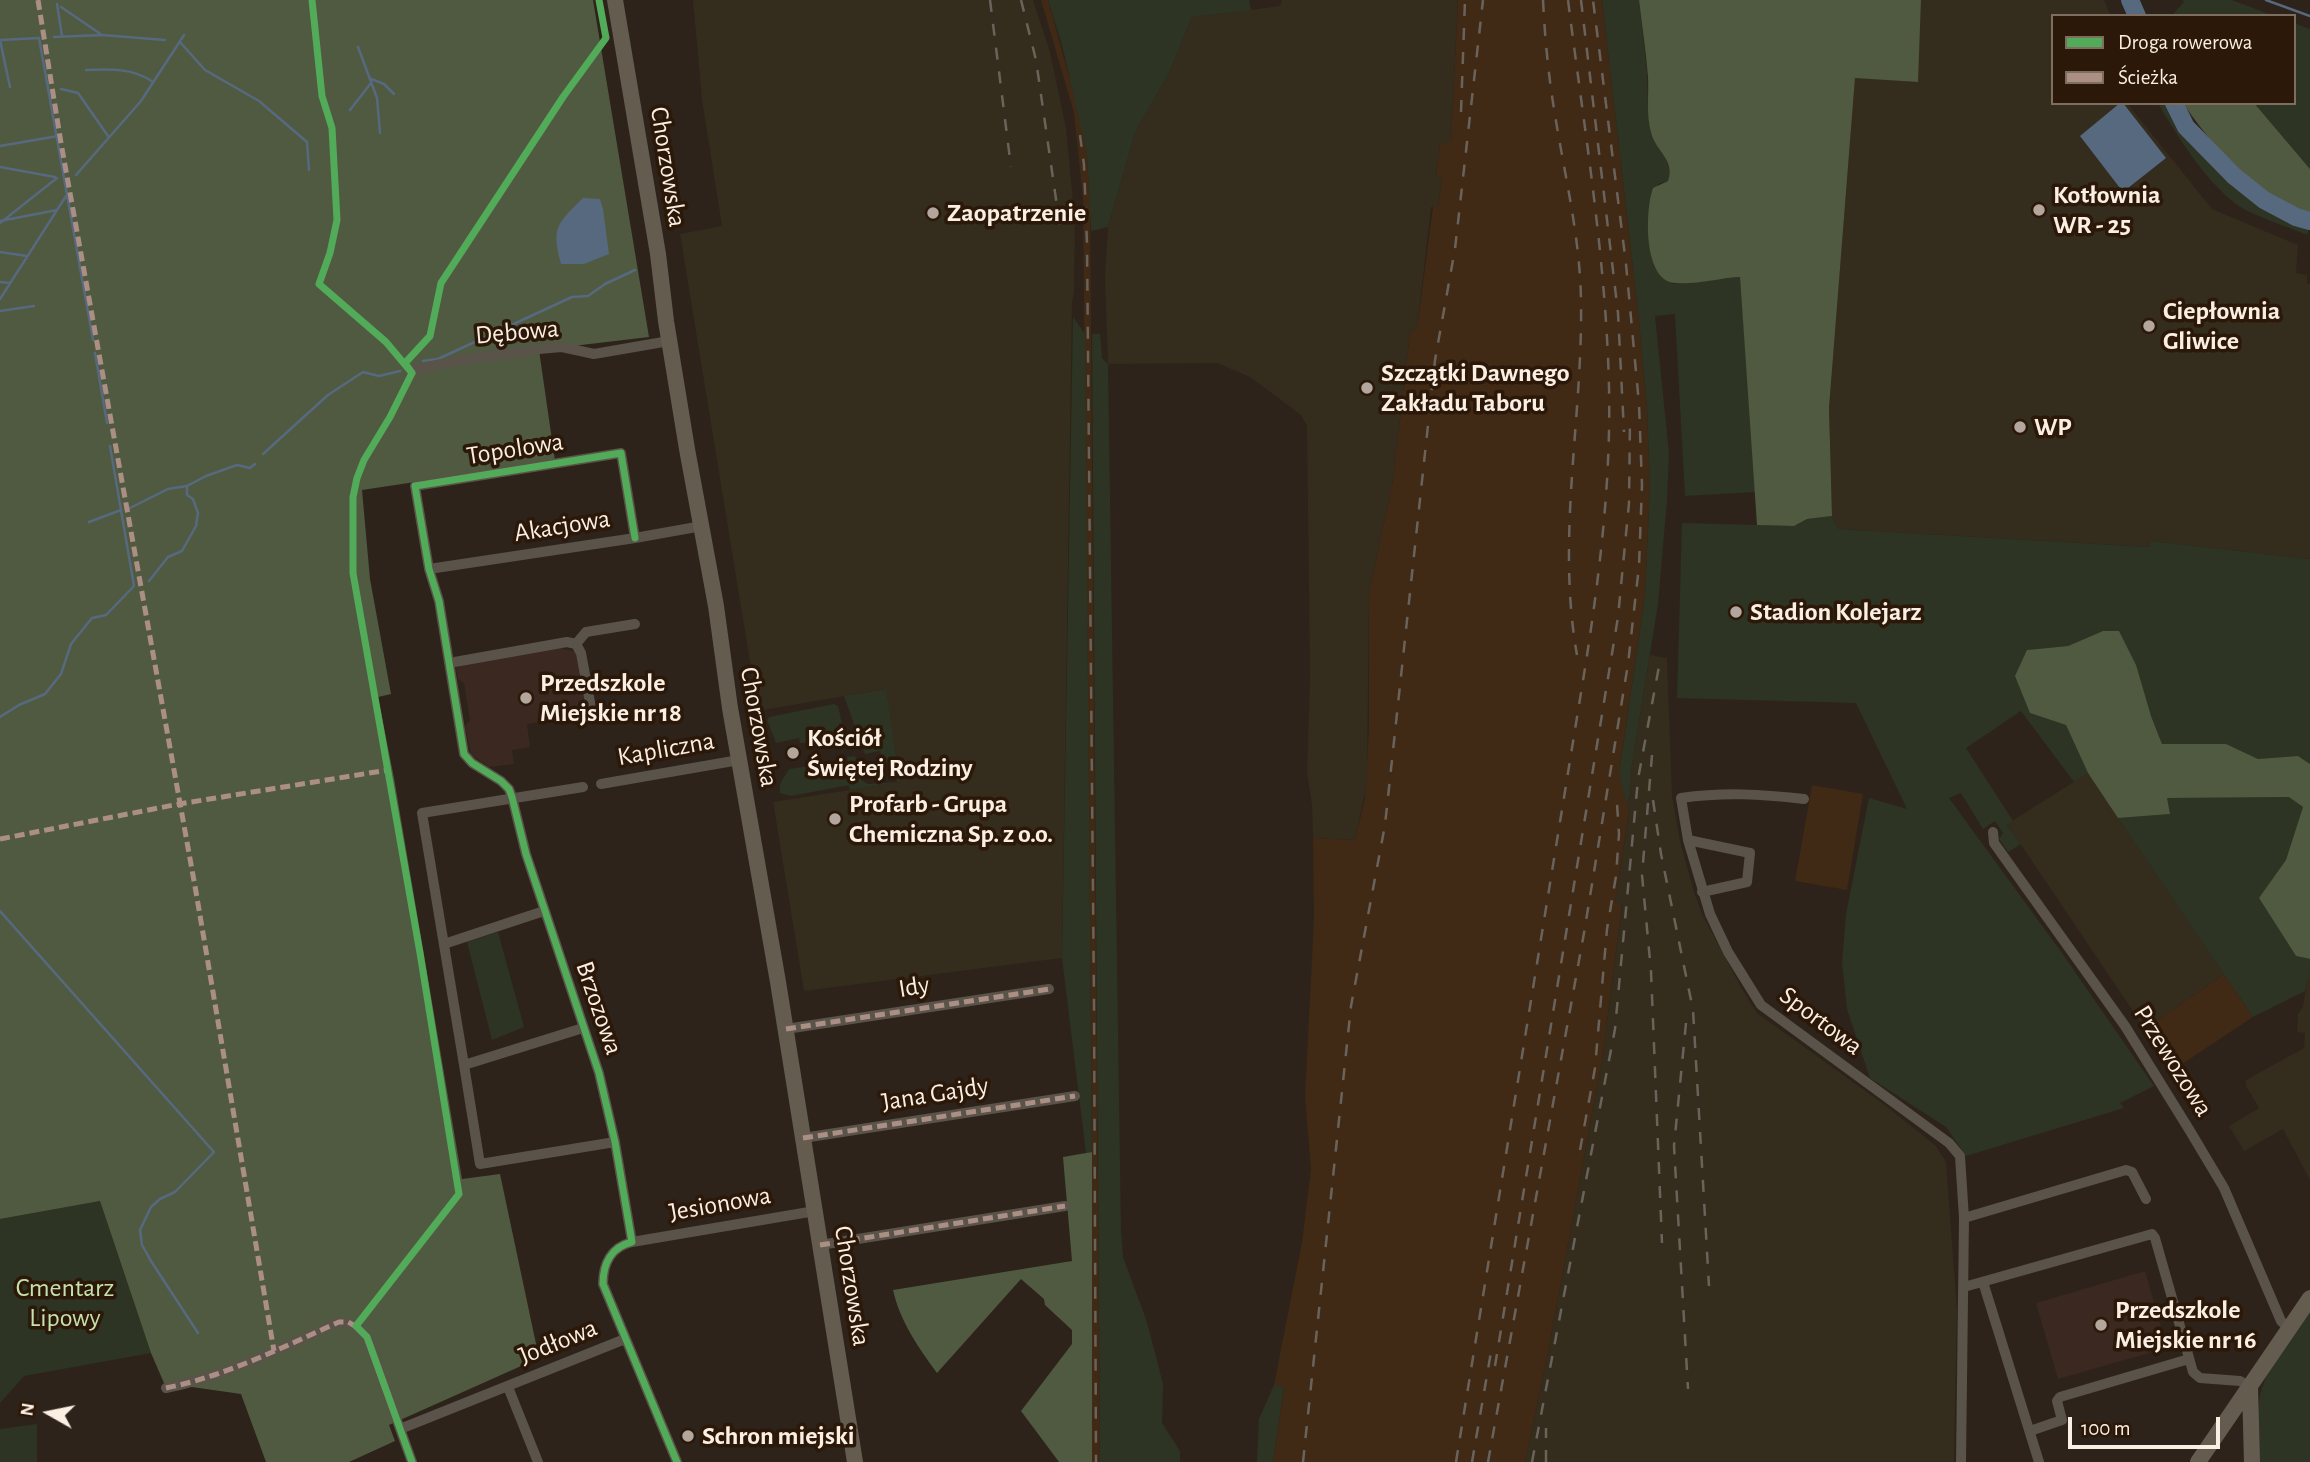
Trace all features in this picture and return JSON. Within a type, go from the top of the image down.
[{"type":"main road","name":"Chorzowska","points":[[615,0],[855,1462]]},
{"type":"main road","points":[[2198,1462],[2307,1303]]},
{"type":"main road","points":[[2250,1387],[2252,1462]]},
{"type":"street","name":"Dębowa","points":[[412,373],[418,369],[456,361],[539,349],[562,347],[594,354],[669,341]]},
{"type":"street","name":"Topolowa","points":[[429,569],[415,486],[621,453],[635,538]]},
{"type":"street","name":"Akacjowa","points":[[429,569],[702,526]]},
{"type":"street","points":[[429,569],[439,601],[464,754],[472,763],[501,781],[512,797]]},
{"type":"street","points":[[576,644],[586,632],[635,624]]},
{"type":"street","points":[[449,663],[567,642],[576,644],[581,653],[591,708]]},
{"type":"street","name":"Kapliczna","points":[[601,784],[739,760]]},
{"type":"street","points":[[583,787],[422,813],[480,1164],[615,1142]]},
{"type":"street","name":"Sportowa","points":[[1804,799],[1756,793],[1681,798],[1688,841],[1702,892],[1728,953],[1760,1005],[1949,1143],[1959,1156],[1964,1218],[1961,1462]]},
{"type":"street","name":"Brzozowa","points":[[512,797],[522,842],[599,1073],[615,1142],[632,1242]]},
{"type":"street","name":"Przewozowa","points":[[1993,832],[1994,843],[2125,1026],[2217,1177],[2237,1216],[2281,1321],[2289,1329]]},
{"type":"street","points":[[1688,841],[1750,853],[1747,882],[1702,892]]},
{"type":"street","points":[[444,944],[544,911]]},
{"type":"street","name":"Idy","points":[[786,1029],[1049,989]]},
{"type":"street","name":"Brzozowa","points":[[464,1065],[583,1028]]},
{"type":"street","name":"Jana Gajdy","points":[[803,1138],[1074,1096]]},
{"type":"street","points":[[1964,1218],[2126,1170],[2132,1172],[2146,1199]]},
{"type":"street","points":[[820,1245],[1065,1206]]},
{"type":"street","name":"Jesionowa","points":[[632,1242],[815,1211]]},
{"type":"street","points":[[1964,1287],[2152,1234],[2193,1372],[2200,1378],[2240,1381],[2250,1387]]},
{"type":"street","points":[[632,1242],[614,1251],[605,1265],[603,1274],[606,1293],[677,1462]]},
{"type":"street","points":[[1983,1282],[2039,1462]]},
{"type":"street","points":[[166,1388],[199,1380],[339,1322],[348,1322],[367,1336],[412,1462]]},
{"type":"street","name":"Jodłowa","points":[[400,1429],[625,1339]]},
{"type":"street","points":[[2030,1431],[2062,1420],[2057,1401],[2060,1397],[2189,1359]]},
{"type":"street","name":"Jodłowa","points":[[508,1387],[538,1462]]},
{"type":"shaded area","points":[[693,0],[1033,0],[1050,52],[1066,128],[1075,222],[1062,958],[804,991],[773,802],[900,782],[885,689],[758,711],[680,234],[722,226],[702,100]]},
{"type":"shaded area","points":[[1041,0],[1048,0],[1079,113],[1087,154],[1090,197],[1100,1462],[1092,1462],[1092,1152],[1083,198],[1074,113]]},
{"type":"shaded area","points":[[1282,0],[1458,0],[1451,142],[1440,144],[1436,176],[1442,177],[1438,207],[1431,207],[1417,330],[1410,332],[1393,480],[1369,593],[1367,784],[1355,840],[1313,838],[1307,773],[1310,677],[1307,426],[1301,415],[1250,377],[1217,363],[1108,364],[1105,277],[1108,227],[1135,133],[1170,71],[1192,17],[1280,6]]},
{"type":"shaded area","points":[[1458,0],[1602,0],[1638,310],[1647,407],[1650,485],[1645,596],[1620,766],[1629,812],[1615,902],[1622,904],[1602,1060],[1525,1462],[1273,1462],[1284,1388],[1274,1385],[1302,1242],[1311,1169],[1305,1097],[1314,918],[1313,838],[1355,840],[1365,798],[1369,728],[1369,593],[1393,480],[1410,332],[1417,329],[1433,207],[1438,207],[1442,177],[1436,176],[1440,143],[1451,141]]},
{"type":"shaded area","name":"Ciepłownia Gliwice","points":[[1921,0],[2104,0],[2110,14],[2051,14],[2051,105],[2129,105],[2212,209],[2298,245],[2296,273],[2307,275],[2307,284],[2310,284],[2310,559],[2150,541],[2149,547],[1838,529],[1832,516],[1829,408],[1855,77],[1917,82]]},
{"type":"shaded area","name":"Przedszkole Miejskie nr 18","points":[[559,648],[578,652],[589,714],[527,724],[530,747],[512,750],[514,764],[489,767],[471,755],[465,726],[470,720],[464,683],[458,679],[456,668],[465,664]]},
{"type":"shaded area","points":[[1650,655],[1667,658],[1672,795],[1680,841],[1694,892],[1703,916],[1742,989],[1757,1013],[1886,1106],[1936,1146],[1946,1162],[1957,1310],[1954,1462],[1525,1462],[1602,1060],[1622,905],[1615,902],[1629,813],[1626,802],[1630,796],[1631,771]]},
{"type":"shaded area","points":[[2088,773],[2224,974],[2145,1029],[2007,824]]},
{"type":"shaded area","points":[[1812,785],[1863,794],[1847,890],[1795,881]]},
{"type":"shaded area","points":[[2309,970],[2310,1180],[2283,1129],[2244,1151],[2229,1126],[2259,1108],[2246,1086],[2246,1080],[2304,1048],[2305,1033],[2297,1032],[2298,1014],[2303,1006]]},
{"type":"shaded area","points":[[2224,974],[2253,1017],[2173,1070],[2145,1029]]},
{"type":"shaded area","name":"Przedszkole Miejskie nr 16","points":[[2145,1271],[2167,1348],[2058,1379],[2036,1303]]},
{"type":"green space","points":[[0,0],[593,0],[649,337],[539,350],[555,461],[362,490],[370,579],[391,694],[378,697],[462,1179],[500,1174],[539,1358],[389,1425],[395,1441],[349,1462],[266,1462],[241,1394],[164,1383],[151,1353],[100,1201],[0,1219]]},
{"type":"green space","points":[[1048,0],[1249,0],[1251,10],[1192,17],[1170,71],[1135,133],[1108,227],[1091,231],[1087,154],[1062,45]]},
{"type":"green space","points":[[1602,0],[1639,0],[1648,105],[1671,172],[1668,181],[1658,184],[1673,284],[1740,277],[1756,492],[1685,496],[1675,314],[1655,316],[1669,453],[1667,500],[1658,604],[1631,771],[1630,796],[1626,802],[1619,774],[1645,596],[1650,485],[1647,407],[1638,310]]},
{"type":"green space","points":[[1639,0],[1921,0],[1918,82],[1855,78],[1829,408],[1832,516],[1807,519],[1794,526],[1757,525],[1740,277],[1675,283],[1665,279],[1652,258],[1648,227],[1650,198],[1653,188],[1668,181],[1670,174],[1667,161],[1653,139],[1649,125],[1648,77]]},
{"type":"green space","points":[[2182,0],[2232,0],[2269,14],[2173,14],[2184,2]]},
{"type":"green space","points":[[2296,24],[2310,29],[2310,169],[2256,105],[2296,105]]},
{"type":"green space","points":[[2159,105],[2168,105],[2182,129],[2239,187],[2274,212],[2310,225],[2307,235],[2250,212],[2230,199],[2206,175]]},
{"type":"green space","points":[[2184,105],[2256,105],[2310,169],[2310,215],[2278,201],[2249,180],[2202,129]]},
{"type":"green space","points":[[1073,317],[1085,334],[1092,1152],[1086,1153],[1062,958]]},
{"type":"green space","points":[[1092,334],[1100,334],[1102,358],[1108,364],[1121,1232],[1123,1257],[1147,1322],[1163,1384],[1162,1423],[1180,1451],[1180,1462],[1100,1462]]},
{"type":"green space","points":[[1832,516],[1838,529],[2149,547],[2150,541],[2310,559],[2310,764],[2298,756],[2258,759],[2225,744],[2162,744],[2151,716],[2103,631],[2068,646],[2027,650],[2030,713],[2066,725],[2088,773],[2074,782],[2021,711],[1966,748],[2013,821],[2007,825],[2021,844],[2008,852],[1999,839],[2003,833],[1995,821],[1983,829],[1961,793],[1949,798],[2062,953],[2154,1086],[2120,1103],[2124,1108],[1966,1156],[1946,1127],[1870,1078],[1847,1009],[1842,963],[1846,914],[1869,798],[1907,809],[1856,703],[1677,698],[1682,523],[1794,526],[1807,519]]},
{"type":"green space","points":[[2103,631],[2119,631],[2136,665],[2162,744],[2226,744],[2258,759],[2298,756],[2310,764],[2310,959],[2296,956],[2259,898],[2286,860],[2303,807],[2289,797],[2167,798],[2170,814],[2118,818],[2088,773],[2066,725],[2030,713],[2015,676],[2027,650],[2068,646]]},
{"type":"green space","points":[[886,689],[900,782],[850,790],[849,785],[791,796],[780,793],[780,784],[789,769],[845,761],[851,780],[847,757],[855,756],[861,780],[868,784],[897,782],[894,762],[882,763],[880,751],[865,754],[844,696]]},
{"type":"green space","points":[[834,704],[838,706],[842,723],[839,723],[840,732],[811,736],[811,743],[800,743],[799,738],[776,743],[767,720],[769,717]]},
{"type":"green space","points":[[2289,797],[2303,807],[2286,861],[2259,898],[2296,956],[2310,959],[2310,970],[2305,991],[2253,1017],[2118,818],[2169,814],[2166,798]]},
{"type":"green space","points":[[498,932],[524,1027],[492,1040],[467,942]]},
{"type":"green space","points":[[1092,1152],[1092,1462],[1059,1462],[1021,1411],[1072,1344],[1072,1330],[1045,1305],[1044,1299],[1021,1279],[937,1373],[905,1323],[893,1290],[1072,1261],[1063,1157]]},
{"type":"green space","name":"Cmentarz Lipowy","points":[[100,1201],[151,1353],[24,1376],[0,1403],[0,1219]]},
{"type":"green space","points":[[2310,1310],[2310,1462],[2259,1462],[2257,1416],[2262,1388],[2279,1353]]},
{"type":"green space","points":[[1274,1385],[1284,1387],[1273,1462],[1257,1462],[1259,1419]]},
{"type":"green space","points":[[37,1424],[37,1462],[0,1462],[0,1429]]},
{"type":"water","points":[[2118,105],[2125,105],[2166,158],[2123,192],[2080,136]]},
{"type":"water","points":[[583,198],[600,199],[609,254],[584,264],[561,264],[557,242],[558,227]]},
{"type":"waterway","points":[[2130,0],[2136,14]]},
{"type":"waterway","points":[[2266,0],[2310,16]]},
{"type":"waterway","points":[[57,4],[62,36]]},
{"type":"waterway","points":[[61,7],[102,35]]},
{"type":"waterway","points":[[54,37],[102,35],[165,40]]},
{"type":"waterway","points":[[76,175],[141,101],[184,35]]},
{"type":"waterway","points":[[0,40],[39,38],[93,340]]},
{"type":"waterway","points":[[0,40],[10,87]]},
{"type":"waterway","points":[[180,42],[205,70],[259,101],[307,142],[309,170]]},
{"type":"waterway","points":[[358,47],[377,98],[380,133]]},
{"type":"waterway","points":[[86,70],[130,72],[153,82]]},
{"type":"waterway","points":[[371,79],[384,84],[394,94]]},
{"type":"waterway","points":[[350,110],[371,83]]},
{"type":"waterway","points":[[61,89],[78,93],[108,136]]},
{"type":"waterway","points":[[2175,105],[2186,127],[2234,176],[2264,200],[2296,217],[2310,221]]},
{"type":"waterway","points":[[0,146],[58,136]]},
{"type":"waterway","points":[[0,167],[55,177]]},
{"type":"waterway","points":[[0,223],[57,178]]},
{"type":"waterway","points":[[0,299],[66,196]]},
{"type":"waterway","points":[[0,221],[57,210]]},
{"type":"waterway","points":[[0,252],[27,256]]},
{"type":"waterway","points":[[423,361],[438,359],[572,297],[588,296],[605,284],[635,270]]},
{"type":"waterway","points":[[0,282],[10,283]]},
{"type":"waterway","points":[[0,311],[34,306]]},
{"type":"waterway","points":[[95,353],[107,423]]},
{"type":"waterway","points":[[263,454],[328,395],[363,372],[379,376],[400,371]]},
{"type":"waterway","points":[[0,717],[45,694],[61,674],[71,644],[92,618],[106,615],[134,586],[110,446]]},
{"type":"waterway","points":[[126,510],[168,489],[187,486],[237,465],[250,468],[255,464]]},
{"type":"waterway","points":[[149,581],[168,557],[182,551],[196,526],[198,513],[193,499],[187,495],[187,486]]},
{"type":"waterway","points":[[89,522],[121,510]]},
{"type":"waterway","points":[[0,911],[214,1152],[175,1192],[151,1207],[140,1230],[142,1245],[151,1261],[198,1333]]},
{"type":"railway","points":[[990,0],[1011,167]]},
{"type":"railway","points":[[1021,0],[1036,60],[1060,227]]},
{"type":"railway","points":[[1461,112],[1465,0]]},
{"type":"railway","points":[[1303,1462],[1351,1006],[1385,825],[1435,360],[1455,249],[1483,0]]},
{"type":"railway","points":[[1543,0],[1551,91],[1572,210],[1580,277],[1581,344],[1569,566],[1577,655]]},
{"type":"railway","points":[[1456,1462],[1586,662],[1606,491],[1609,387],[1604,290],[1568,0]]},
{"type":"railway","points":[[1581,0],[1618,313],[1624,432]]},
{"type":"railway","points":[[1488,1462],[1584,933],[1628,664],[1639,566],[1642,485],[1639,404],[1626,264],[1593,0]]},
{"type":"railway","points":[[1080,135],[1087,244],[1096,1462]]},
{"type":"railway","points":[[1495,1366],[1618,617],[1629,503],[1630,421]]},
{"type":"railway","points":[[1532,1462],[1615,1029],[1638,779],[1660,661]]},
{"type":"railway","points":[[1652,755],[1642,875],[1651,971],[1662,1243]]},
{"type":"railway","points":[[1653,800],[1661,854],[1693,1010],[1709,1286]]},
{"type":"railway","points":[[1580,1150],[1595,1068],[1607,929],[1616,876],[1619,834],[1617,804]]},
{"type":"railway","points":[[1686,1023],[1674,1146],[1688,1389]]},
{"type":"railway","points":[[1472,1462],[1491,1352]]},
{"type":"railway","points":[[1546,1428],[1546,1462]]},
{"type":"marked path","points":[[38,0],[61,143],[196,892],[274,1351]]},
{"type":"marked path","points":[[0,839],[179,804],[388,770]]},
{"type":"marked path","points":[[786,1029],[1049,989]]},
{"type":"marked path","points":[[803,1138],[1075,1096]]},
{"type":"marked path","points":[[820,1245],[1065,1206]]},
{"type":"marked path","points":[[166,1388],[232,1368],[339,1322],[348,1322],[360,1329]]},
{"type":"cycle path","points":[[312,0],[322,96],[332,128],[337,220],[330,253],[319,284],[386,342],[412,373]]},
{"type":"cycle path","points":[[412,373],[405,363],[430,336],[441,283],[563,97],[606,38],[599,0]]},
{"type":"cycle path","points":[[412,373],[364,460],[357,478],[353,497],[353,573],[420,953],[459,1194],[356,1326],[367,1337],[412,1462]]},
{"type":"cycle path","points":[[635,538],[621,453],[415,486],[429,569],[439,601],[464,754],[472,763],[509,789],[526,854],[599,1073],[615,1142],[632,1242],[619,1248],[610,1257],[603,1284],[677,1462]]},
{"type":"place","name":"Kotłownia WR - 25","points":[[2039,210]]},
{"type":"place","name":"Zaopatrzenie","points":[[933,213]]},
{"type":"place","name":"Ciepłownia Gliwice","points":[[2149,326]]},
{"type":"place","name":"Szczątki Dawnego Zakładu Taboru","points":[[1367,388]]},
{"type":"place","name":"WP","points":[[2020,427]]},
{"type":"place","name":"Stadion Kolejarz","points":[[1736,612]]},
{"type":"place","name":"Przedszkole Miejskie nr 18","points":[[526,698]]},
{"type":"place","name":"Kościół Świętej Rodziny","points":[[793,753]]},
{"type":"place","name":"Profarb - Grupa Chemiczna Sp. z o.o.","points":[[835,819]]},
{"type":"place","name":"Przedszkole Miejskie nr 16","points":[[2101,1325]]},
{"type":"place","name":"Schron miejski","points":[[688,1436]]}]
